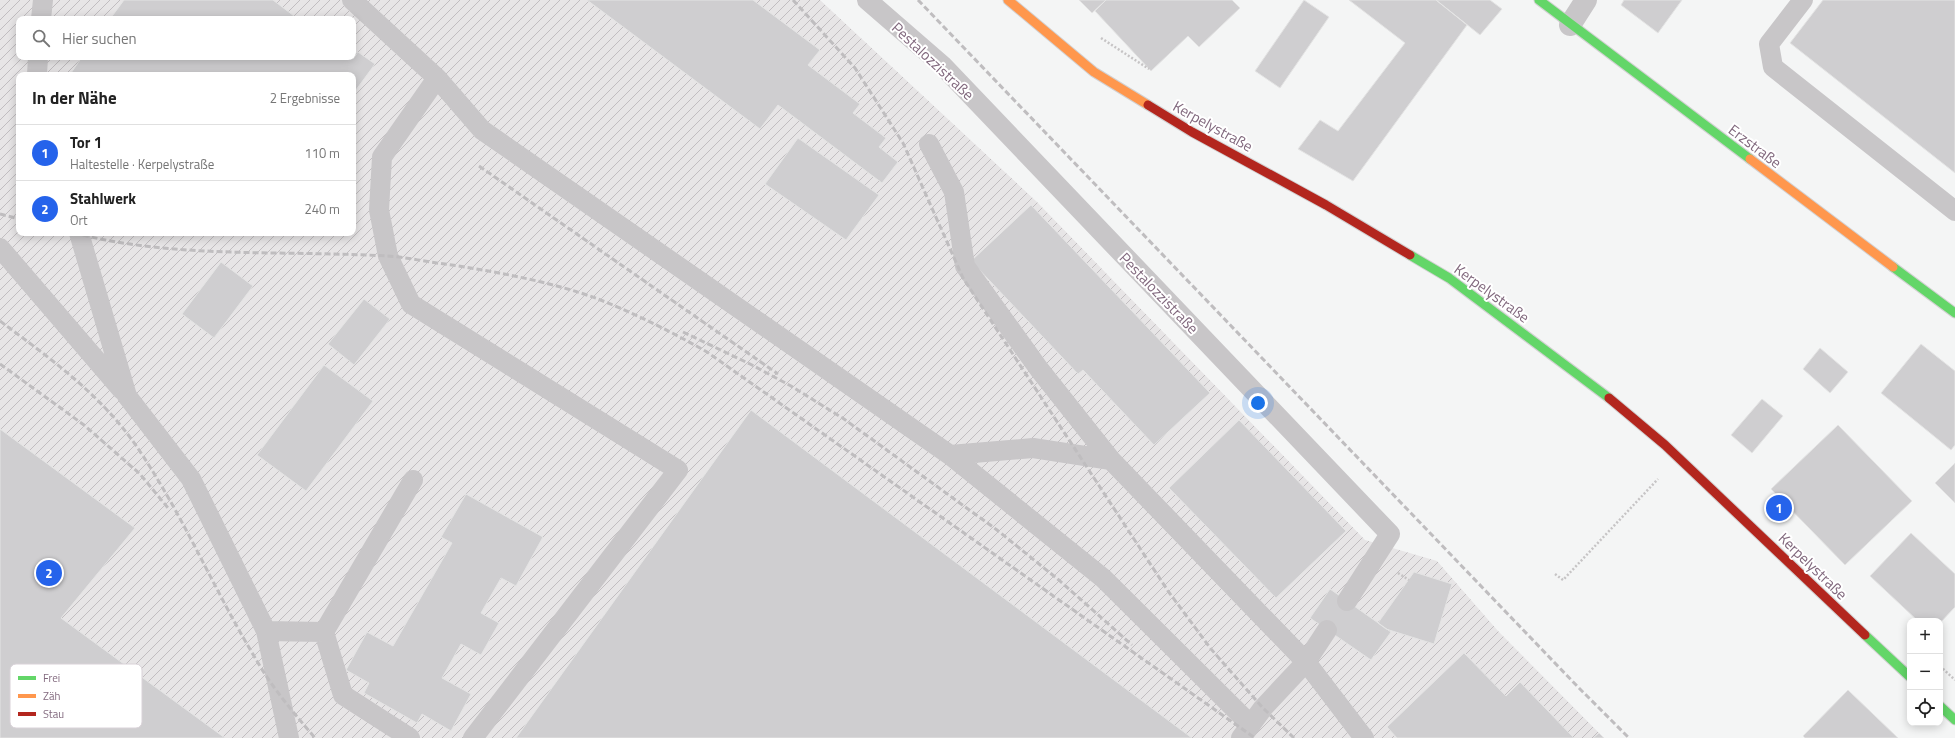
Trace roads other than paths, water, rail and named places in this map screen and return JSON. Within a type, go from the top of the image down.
[{"type":"main road","name":"Kerpelystraße","points":[[1008,0],[1094,72],[1192,132],[1326,205],[1449,278],[1536,342],[1616,403],[1665,445],[1907,674]]},
{"type":"main road","name":"Erzstraße","points":[[1539,0],[1570,25],[1955,313]]},
{"type":"main road","points":[[1943,709],[1955,720]]},
{"type":"street","points":[[1570,25],[1586,0]]},
{"type":"lane","points":[[42,16],[43,0]]},
{"type":"lane","points":[[352,0],[437,78],[482,130],[950,455],[1104,578],[1246,731],[1263,708],[1306,662],[1328,630]]},
{"type":"lane","name":"Pestalozzistraße","points":[[867,0],[942,65],[1390,534],[1347,601]]},
{"type":"lane","points":[[1803,0],[1769,44],[1772,67],[1955,211]]},
{"type":"lane","points":[[37,72],[38,60]]},
{"type":"lane","points":[[437,78],[382,157],[379,210],[388,256],[411,304],[678,470],[473,738]]},
{"type":"lane","points":[[929,144],[954,192],[965,266],[1039,369],[1111,460],[1306,662],[1364,738]]},
{"type":"lane","points":[[80,236],[127,396]]},
{"type":"lane","points":[[0,248],[127,396],[191,479],[266,631],[289,738]]},
{"type":"lane","points":[[950,455],[1033,448],[1111,460]]},
{"type":"lane","points":[[410,738],[343,695],[324,632],[413,480]]},
{"type":"lane","points":[[266,631],[324,632]]},
{"type":"railway","points":[[793,0],[855,68],[903,143],[963,278],[1168,591],[1211,649],[1263,708],[1294,738]]},
{"type":"railway","points":[[918,0],[1577,686],[1629,738]]},
{"type":"railway","points":[[479,166],[778,374]]},
{"type":"railway","points":[[0,214],[16,218]]},
{"type":"railway","points":[[88,236],[151,247],[190,250],[348,254],[401,257],[523,278],[562,287],[612,305],[681,337],[707,352],[1255,738]]},
{"type":"railway","points":[[0,321],[57,364],[93,395],[125,431],[139,450],[171,502],[227,608],[263,671],[284,701],[315,738]]},
{"type":"railway","points":[[683,332],[750,364],[791,386],[844,419],[997,530],[1060,581],[1132,645]]},
{"type":"railway","points":[[0,364],[84,425],[140,474],[168,508]]},
{"type":"place","name":"Tor 1","points":[[1779,508]]},
{"type":"place","name":"Stahlwerk","points":[[49,573]]}]
